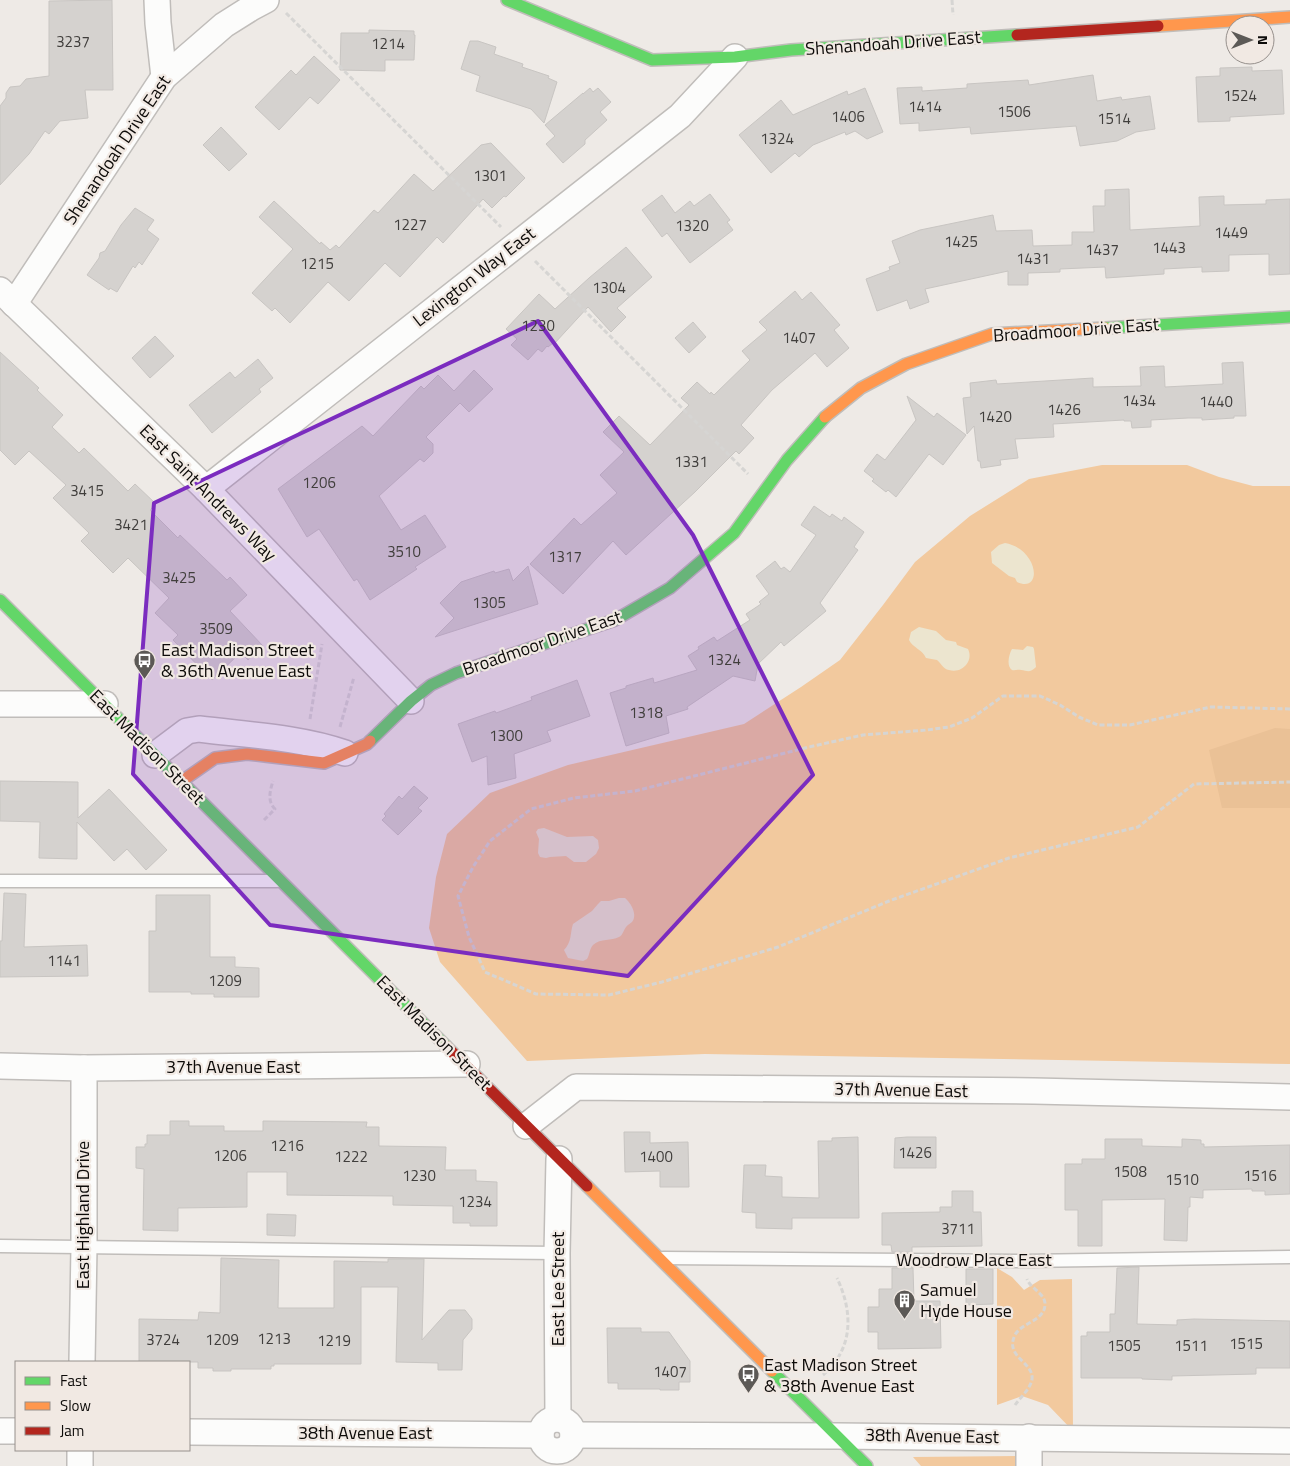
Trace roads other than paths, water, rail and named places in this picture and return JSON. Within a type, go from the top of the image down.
[{"type":"street","points":[[157,0],[164,77]]},
{"type":"street","name":"Shenandoah Drive East","points":[[507,0],[652,60],[735,57],[791,50],[1290,17]]},
{"type":"street","name":"Shenandoah Drive East","points":[[7,297],[164,77],[224,25],[251,8],[274,5]]},
{"type":"street","name":"Lexington Way East","points":[[206,489],[680,116],[735,57]]},
{"type":"street","name":"East Saint Andrews Way","points":[[7,297],[206,489],[411,701]]},
{"type":"street","name":"Broadmoor Drive East","points":[[182,781],[215,758],[247,754],[324,763],[342,744],[367,744],[386,728],[411,701],[431,685],[456,673],[615,620],[670,588],[734,534],[787,460],[825,417],[860,388],[906,364],[992,334],[1290,317]]},
{"type":"street","name":"East Madison Street","points":[[0,600],[467,1064],[526,1126],[867,1466]]},
{"type":"street","points":[[0,704],[105,704]]},
{"type":"street","points":[[155,755],[187,731],[199,729],[325,746],[342,744]]},
{"type":"street","name":"37th Avenue East","points":[[0,1066],[84,1068],[467,1064]]},
{"type":"street","name":"East Highland Drive","points":[[82,1361],[84,1068]]},
{"type":"street","name":"37th Avenue East","points":[[526,1126],[576,1087],[1034,1091],[1290,1096]]},
{"type":"street","name":"East Lee Street","points":[[557,1441],[559,1159]]},
{"type":"street","points":[[0,1431],[15,1431]]},
{"type":"street","name":"38th Avenue East","points":[[190,1432],[557,1441],[837,1436],[1290,1441]]},
{"type":"street","points":[[1029,1437],[1029,1466]]},
{"type":"street","points":[[80,1451],[80,1466]]},
{"type":"lane","points":[[0,880],[281,881]]},
{"type":"lane","points":[[0,1246],[557,1253]]},
{"type":"lane","name":"Woodrow Place East","points":[[658,1258],[1026,1261],[1290,1257]]},
{"type":"place","name":"East Madison Street & 36th Avenue East","points":[[145,679]]},
{"type":"place","name":"Samuel Hyde House","points":[[904,1319]]},
{"type":"place","name":"East Madison Street & 38th Avenue East","points":[[748,1394]]}]
